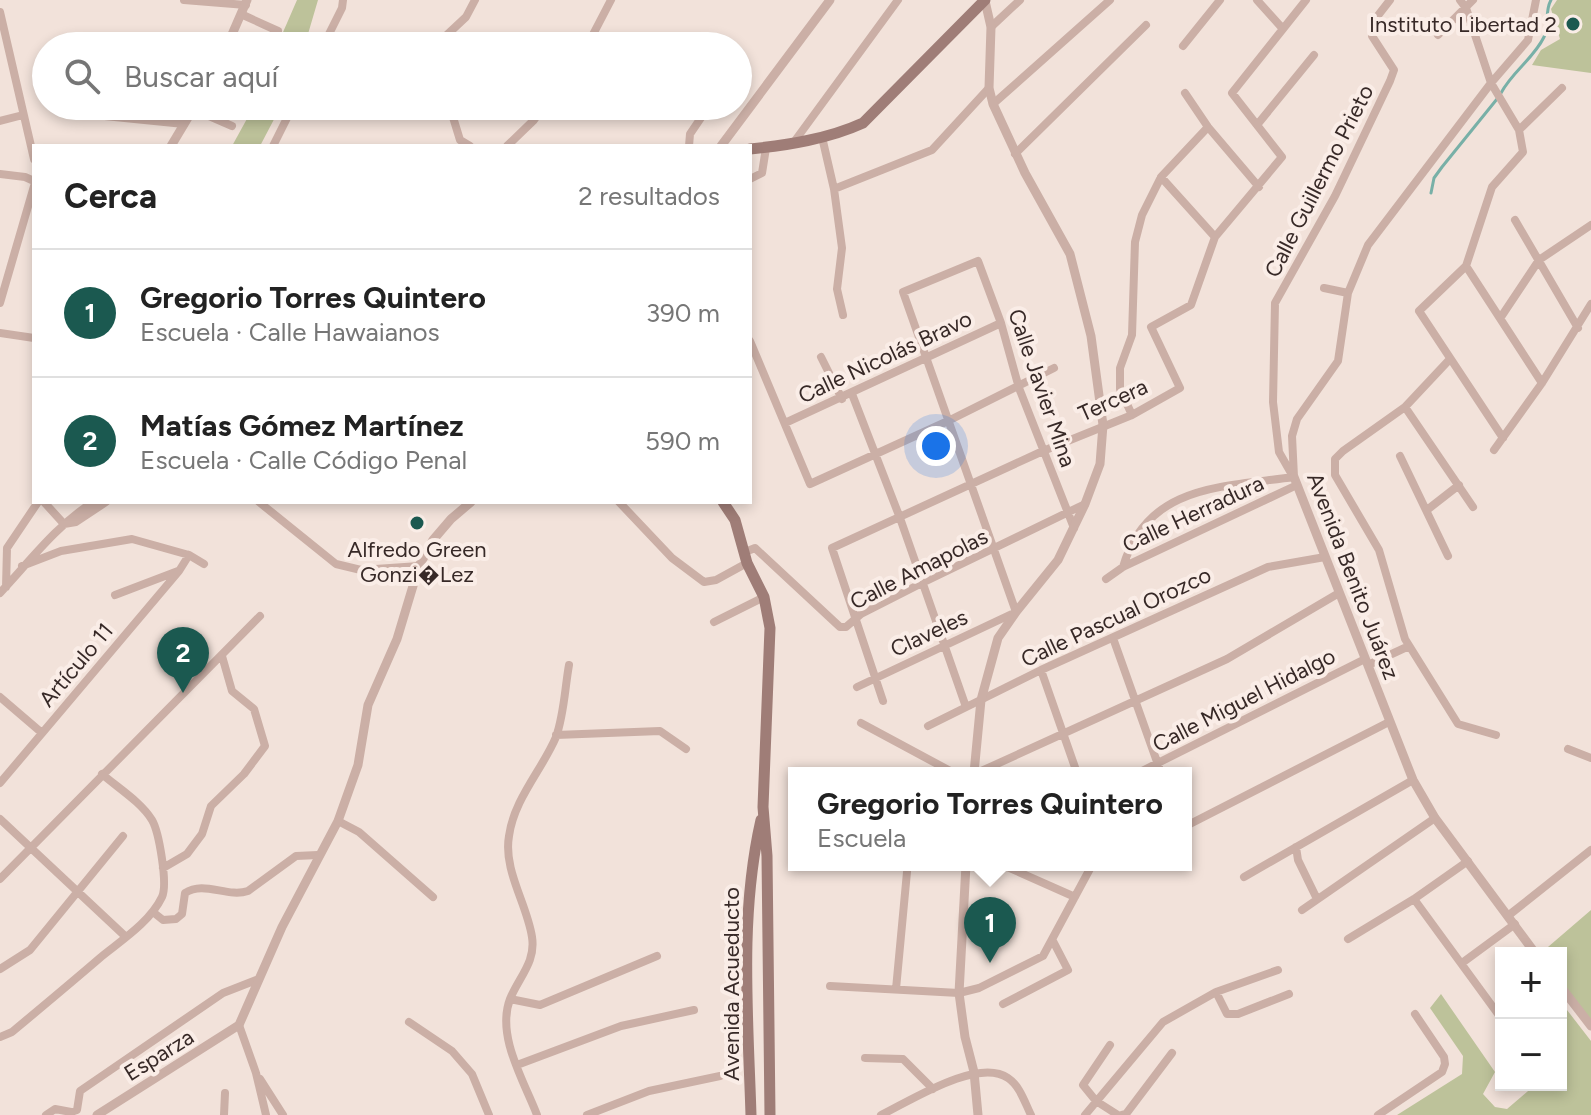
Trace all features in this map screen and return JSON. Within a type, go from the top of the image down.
[{"type":"main road","points":[[752,149],[822,137],[863,123],[985,0]]},
{"type":"main road","name":"Avenida Acueducto","points":[[724,504],[735,520],[746,558],[764,597],[770,628],[763,807],[767,856],[770,1115]]},
{"type":"main road","name":"Avenida Acueducto","points":[[751,1115],[747,963],[753,856],[763,807]]},
{"type":"street","points":[[184,0],[245,6],[278,31]]},
{"type":"street","points":[[330,32],[343,0]]},
{"type":"street","points":[[450,32],[466,17],[475,0]]},
{"type":"street","points":[[595,32],[611,0]]},
{"type":"street","points":[[752,104],[830,0]]},
{"type":"street","points":[[794,142],[898,0]]},
{"type":"street","points":[[976,767],[981,700],[998,638],[1058,560],[1074,528],[1100,464],[1103,425],[1091,336],[1070,254],[1015,154],[993,104],[989,88],[991,27],[985,0]]},
{"type":"street","points":[[991,27],[1020,0]]},
{"type":"street","points":[[993,104],[1110,0]]},
{"type":"street","points":[[1183,46],[1220,0]]},
{"type":"street","points":[[1257,0],[1283,29]]},
{"type":"street","points":[[1161,177],[1215,237],[1259,187],[1282,157],[1232,93],[1306,0]]},
{"type":"street","points":[[1460,0],[1466,8],[1491,83],[1519,130],[1523,152],[1492,187],[1466,266],[1419,311],[1503,438]]},
{"type":"street","points":[[1438,35],[1473,0]]},
{"type":"street","name":"Avenida Benito Juárez","points":[[1531,947],[1435,818],[1413,780],[1295,481],[1292,436],[1297,419],[1338,361],[1348,293],[1368,245],[1491,83],[1528,40],[1536,0]]},
{"type":"street","name":"Calle Guillermo Prieto","points":[[1295,481],[1279,452],[1273,402],[1275,303],[1335,196],[1390,81],[1394,70],[1372,36],[1376,18],[1387,1]]},
{"type":"street","points":[[233,32],[245,6]]},
{"type":"street","points":[[0,13],[32,151]]},
{"type":"street","points":[[1015,154],[1146,25]]},
{"type":"street","points":[[1257,125],[1314,55]]},
{"type":"street","points":[[834,189],[932,150],[989,88]]},
{"type":"street","points":[[1519,130],[1562,88]]},
{"type":"street","points":[[1185,93],[1208,127],[1259,187]]},
{"type":"street","points":[[0,121],[23,115]]},
{"type":"street","points":[[144,120],[184,124]]},
{"type":"street","points":[[173,144],[186,120]]},
{"type":"street","points":[[220,120],[232,126]]},
{"type":"street","points":[[274,144],[286,120]]},
{"type":"street","points":[[454,120],[460,140],[467,144]]},
{"type":"street","points":[[512,144],[532,120]]},
{"type":"street","points":[[689,144],[690,134],[700,120]]},
{"type":"street","points":[[722,144],[740,120]]},
{"type":"street","points":[[1132,415],[1120,389],[1120,368],[1132,335],[1135,242],[1142,215],[1161,177],[1208,127]]},
{"type":"street","points":[[822,137],[834,189],[842,248],[837,289],[843,315]]},
{"type":"street","points":[[752,178],[762,173],[766,148]]},
{"type":"street","points":[[0,174],[32,180],[0,303]]},
{"type":"street","points":[[1515,220],[1578,328]]},
{"type":"street","points":[[1501,317],[1539,260],[1591,225]]},
{"type":"street","name":"Tercera","points":[[900,518],[1043,451],[1132,415],[1180,388],[1151,327],[1191,305],[1215,237]]},
{"type":"street","name":"Calle Javier Mina","points":[[928,357],[903,292],[978,261],[1001,323],[1019,388],[1074,528]]},
{"type":"street","points":[[1466,266],[1542,383]]},
{"type":"street","points":[[1324,288],[1348,293]]},
{"type":"street","points":[[1494,450],[1542,383],[1591,304]]},
{"type":"street","name":"Calle Nicolás Bravo","points":[[785,423],[1001,323]]},
{"type":"street","points":[[0,333],[32,338]]},
{"type":"street","points":[[752,346],[810,484],[1019,388],[1054,368]]},
{"type":"street","points":[[821,357],[842,399]]},
{"type":"street","points":[[928,357],[1016,612]]},
{"type":"street","points":[[1450,359],[1405,407],[1335,459],[1335,475],[1379,550],[1409,646],[1458,724],[1496,735]]},
{"type":"street","points":[[852,394],[900,518],[966,707]]},
{"type":"street","points":[[1405,407],[1473,507]]},
{"type":"street","points":[[1400,456],[1448,556]]},
{"type":"street","points":[[1123,567],[1130,545],[1163,506],[1198,491],[1295,481]]},
{"type":"street","name":"Calle Herradura","points":[[1106,579],[1123,567],[1295,481]]},
{"type":"street","points":[[1427,510],[1459,485]]},
{"type":"street","points":[[3,590],[7,548],[40,504]]},
{"type":"street","points":[[43,504],[64,524]]},
{"type":"street","points":[[3,590],[64,524],[90,504]]},
{"type":"street","points":[[64,524],[76,522],[103,504]]},
{"type":"street","points":[[261,504],[336,564],[361,570],[419,566]]},
{"type":"street","points":[[266,1115],[256,1073],[239,1025],[282,927],[338,821],[358,765],[368,705],[397,639],[419,566],[433,540],[469,504]]},
{"type":"street","points":[[621,504],[672,558],[704,582],[716,580],[746,558]]},
{"type":"street","name":"Calle Amapolas","points":[[746,558],[755,548],[840,627],[850,625],[922,583],[1085,504]]},
{"type":"street","points":[[883,701],[832,548],[900,518]]},
{"type":"street","points":[[22,566],[61,551],[132,539],[189,555],[204,564]]},
{"type":"street","name":"Artículo 11","points":[[0,783],[179,571],[189,555]]},
{"type":"street","name":"Calle Pascual Orozco","points":[[928,726],[1041,670],[1268,567],[1325,557]]},
{"type":"street","name":"Artículo 11","points":[[115,595],[179,571]]},
{"type":"street","points":[[989,767],[1227,659],[1339,593]]},
{"type":"street","points":[[714,622],[764,597]]},
{"type":"street","name":"Claveles","points":[[857,687],[1016,612]]},
{"type":"street","points":[[0,879],[260,616]]},
{"type":"street","points":[[1113,638],[1159,767]]},
{"type":"street","name":"Calle Miguel Hidalgo","points":[[1164,767],[1367,662],[1409,646]]},
{"type":"street","points":[[163,868],[187,854],[202,834],[211,806],[244,774],[265,746],[254,709],[232,691],[222,656]]},
{"type":"street","points":[[537,1115],[508,1040],[506,1020],[510,999],[530,963],[532,939],[509,855],[509,836],[517,808],[556,735],[569,665]]},
{"type":"street","points":[[1041,670],[1075,767]]},
{"type":"street","points":[[0,697],[42,733]]},
{"type":"street","points":[[1192,823],[1389,722]]},
{"type":"street","points":[[861,723],[943,767]]},
{"type":"street","points":[[556,735],[660,731],[686,749]]},
{"type":"street","points":[[1568,749],[1591,758]]},
{"type":"street","points":[[0,1037],[12,1032],[126,937],[153,912],[165,888],[154,823],[146,812],[102,774]]},
{"type":"street","points":[[1244,877],[1413,780]]},
{"type":"street","points":[[1302,910],[1435,818]]},
{"type":"street","points":[[0,819],[126,937]]},
{"type":"street","points":[[338,821],[359,832],[433,897]]},
{"type":"street","points":[[0,969],[30,950],[123,836]]},
{"type":"street","points":[[1296,847],[1298,860],[1317,899]]},
{"type":"street","points":[[1462,963],[1591,850]]},
{"type":"street","points":[[153,912],[163,920],[176,919],[182,914],[185,893],[189,890],[248,891],[296,856],[318,855]]},
{"type":"street","points":[[1348,939],[1414,899],[1468,861]]},
{"type":"street","points":[[966,871],[959,993],[974,1072],[978,1115]]},
{"type":"street","points":[[1016,871],[1075,897]]},
{"type":"street","points":[[830,986],[959,993],[979,988],[1043,956],[1089,871]]},
{"type":"street","points":[[896,989],[907,872]]},
{"type":"street","points":[[1414,899],[1495,1010]]},
{"type":"street","points":[[1003,1004],[1068,970],[1053,941]]},
{"type":"street","points":[[510,999],[540,1005],[657,956]]},
{"type":"street","points":[[1085,1115],[1163,1022],[1216,992],[1278,970]]},
{"type":"street","points":[[46,1115],[55,1109],[79,1112],[80,1091],[223,993],[259,979]]},
{"type":"street","points":[[1216,992],[1227,1014],[1238,1014],[1289,994]]},
{"type":"street","points":[[1567,995],[1591,1026]]},
{"type":"street","points":[[517,1065],[621,1026],[694,1010]]},
{"type":"street","points":[[1378,1115],[1442,1072],[1445,1064],[1444,1057],[1415,1014]]},
{"type":"street","points":[[409,1022],[452,1051],[472,1074],[489,1115]]},
{"type":"street","name":"Esparza","points":[[97,1115],[239,1025]]},
{"type":"street","points":[[1110,1045],[1083,1085],[1096,1101],[1120,1115],[1126,1114],[1172,1053]]},
{"type":"street","points":[[865,1058],[903,1059],[933,1089]]},
{"type":"street","points":[[881,1115],[974,1072],[1007,1077],[1017,1087],[1031,1115]]},
{"type":"street","points":[[256,1073],[283,1115]]},
{"type":"street","points":[[587,1115],[649,1091],[720,1076]]},
{"type":"street","points":[[224,1115],[225,1093]]},
{"type":"green space","points":[[297,0],[318,0],[309,32],[283,32]]},
{"type":"green space","name":"Instituto Libertad 2","points":[[1557,0],[1591,0],[1591,73],[1532,65],[1541,50],[1560,39],[1551,9]]},
{"type":"green space","points":[[246,120],[274,120],[261,144],[233,144]]},
{"type":"green space","points":[[1591,910],[1591,1026],[1567,995],[1567,947],[1548,947]]},
{"type":"green space","points":[[1441,994],[1495,1072],[1483,1094],[1495,1107],[1507,1109],[1528,1091],[1567,1091],[1567,1010],[1591,1041],[1591,1115],[1397,1115],[1462,1074],[1463,1056],[1430,1008]]},
{"type":"waterway","points":[[1501,93],[1544,37],[1551,0]]},
{"type":"waterway","points":[[1431,193],[1434,178],[1497,99]]},
{"type":"place","name":"Instituto Libertad 2","points":[[1573,24]]},
{"type":"place","name":"Alfredo Green Gonzi�Lez","points":[[417,523]]},
{"type":"place","name":"Matías Gómez Martínez","points":[[183,693]]},
{"type":"place","name":"Gregorio Torres Quintero","points":[[990,963]]}]
